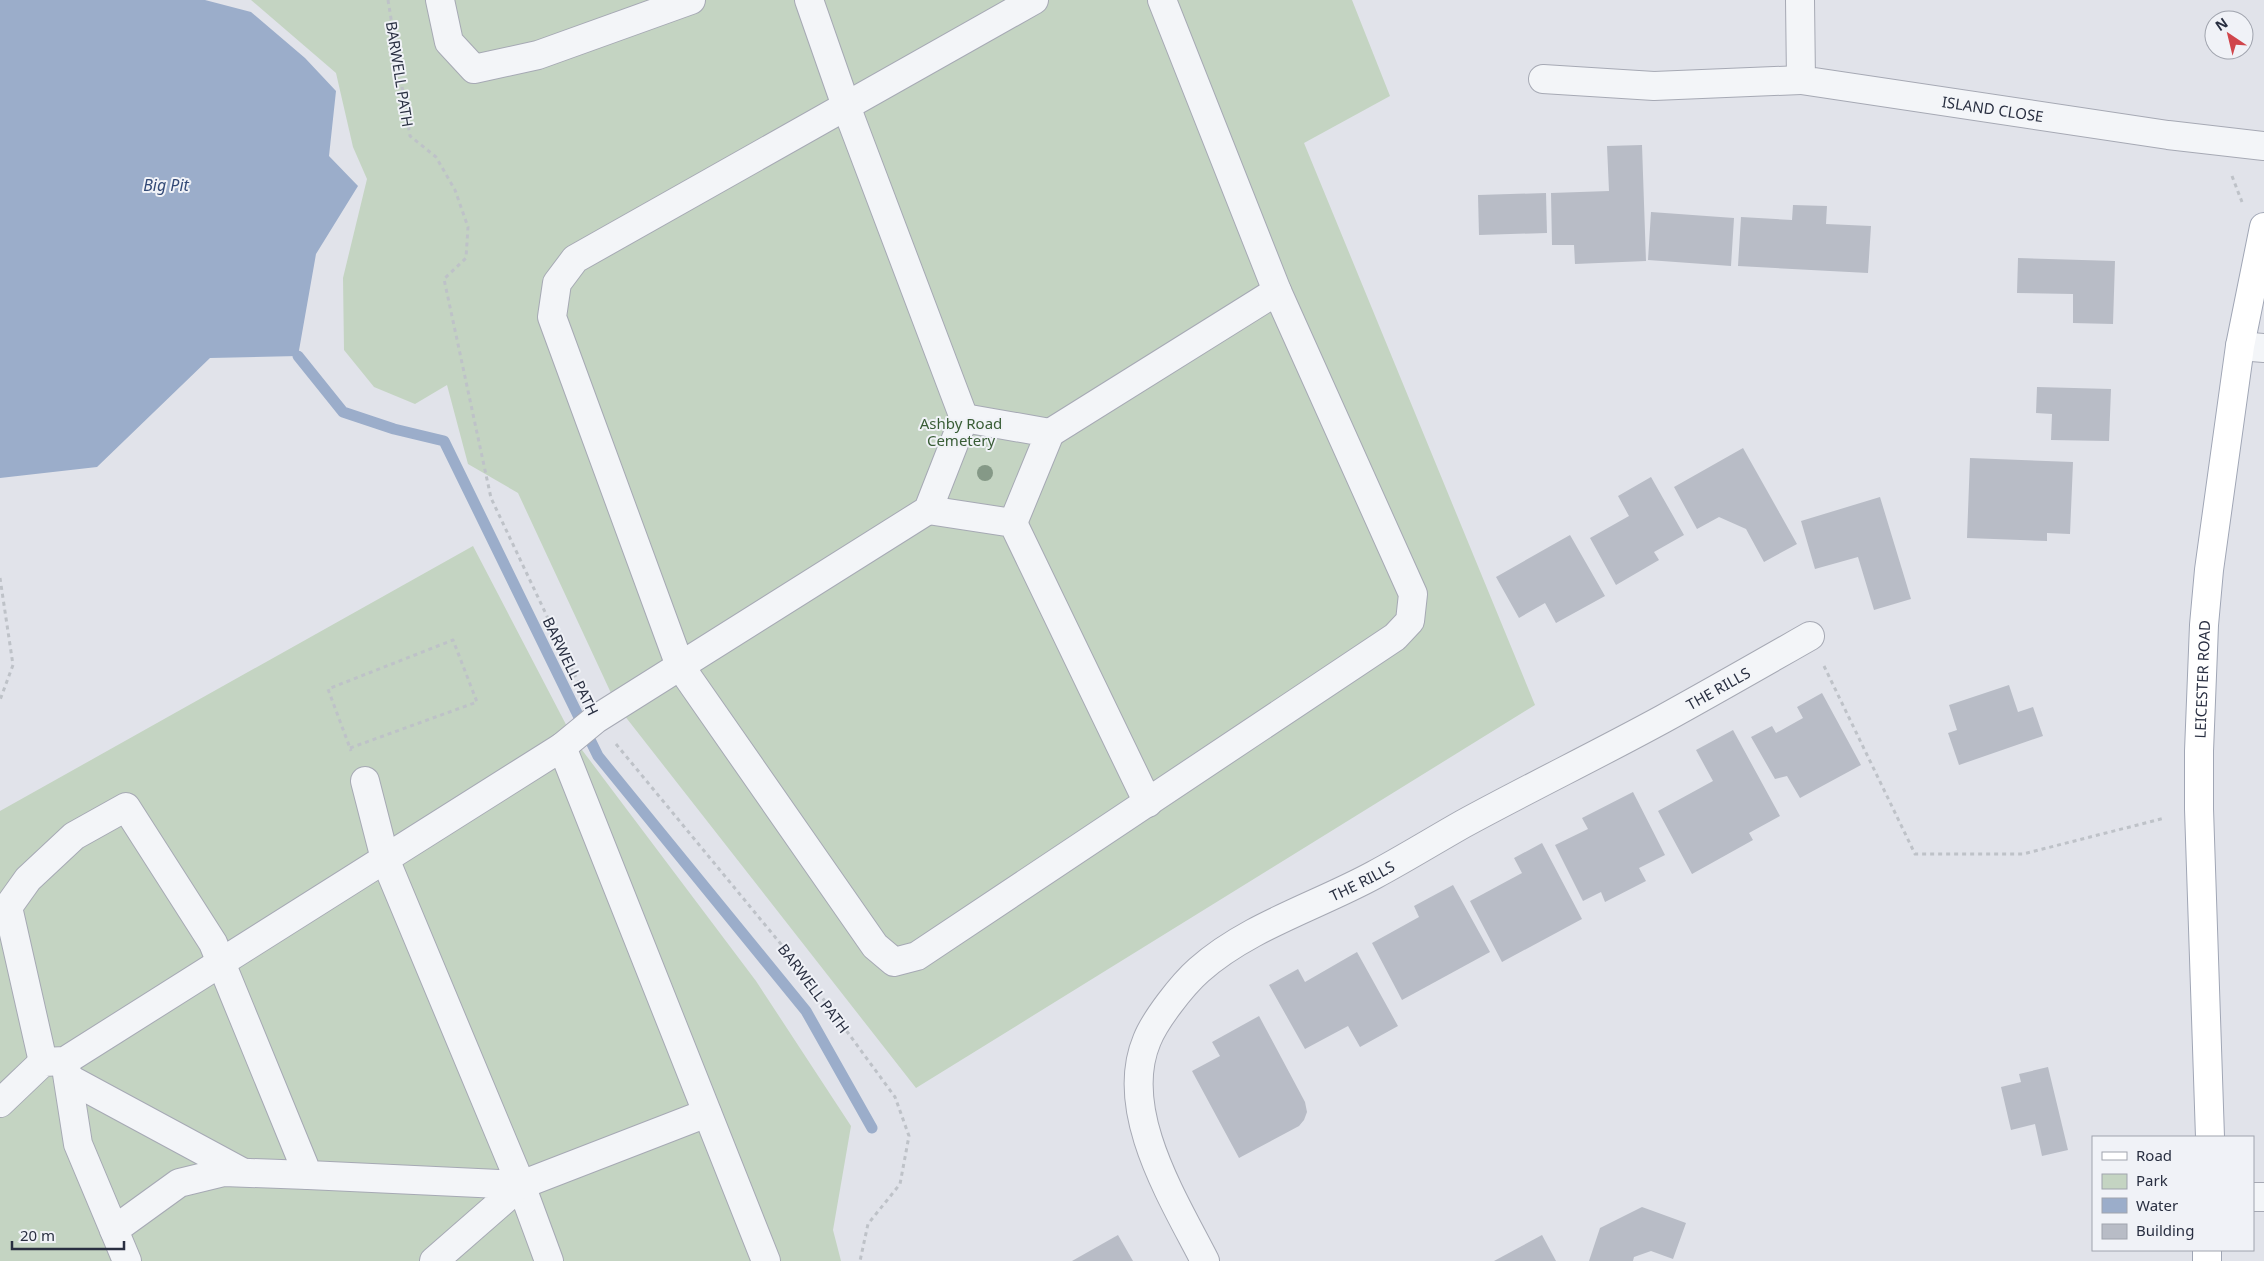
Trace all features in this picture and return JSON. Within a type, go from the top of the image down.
[{"type":"main road","name":"LEICESTER ROAD","points":[[2210,1136],[2199,809],[2199,742],[2208,588],[2252,347],[2264,227]]},
{"type":"street","points":[[440,0],[449,42],[474,69],[538,56],[691,0]]},
{"type":"street","points":[[0,1103],[562,747],[596,719],[928,510],[964,418],[846,106],[809,0]]},
{"type":"street","points":[[1034,0],[575,259],[557,283],[552,316],[680,666],[875,946],[894,962],[917,956],[1395,637],[1410,621],[1413,594],[1277,291],[1162,0]]},
{"type":"street","points":[[1800,0],[1801,80]]},
{"type":"street","name":"ISLAND CLOSE","points":[[1543,79],[1654,86],[1801,80],[2168,135],[2264,146]]},
{"type":"street","points":[[1148,802],[1013,523],[1050,434],[1277,291]]},
{"type":"street","points":[[964,418],[1050,434]]},
{"type":"street","points":[[928,510],[1013,523]]},
{"type":"street","name":"THE RILLS","points":[[1205,1261],[1164,1180],[1146,1137],[1139,1099],[1140,1068],[1147,1040],[1171,1002],[1198,970],[1238,943],[1372,876],[1463,824],[1663,719],[1810,636]]},
{"type":"street","points":[[562,747],[766,1261]]},
{"type":"street","points":[[365,781],[385,858],[521,1185],[549,1261]]},
{"type":"street","points":[[127,1261],[78,1144],[59,1067],[8,907],[28,879],[74,836],[126,807],[208,935],[221,962],[308,1174]]},
{"type":"street","points":[[59,1067],[242,1172]]},
{"type":"street","points":[[434,1261],[521,1185],[707,1113]]},
{"type":"street","points":[[114,1230],[179,1183],[224,1172],[308,1174],[521,1185]]},
{"type":"path","name":"BARWELL PATH","points":[[388,0],[410,136],[436,157],[455,190],[468,227],[466,258],[444,279],[491,498],[596,719],[799,966],[895,1097],[909,1136],[900,1184],[868,1224],[860,1261]]},
{"type":"path","points":[[0,578],[13,665],[0,700]]},
{"type":"path","points":[[1810,636],[1915,854],[2023,854],[2199,809]]},
{"type":"path","points":[[350,748],[476,702],[453,640],[328,689],[350,748],[365,781]]},
{"type":"green space","name":"Ashby Road Cemetery","points":[[251,0],[1352,0],[1390,96],[1304,143],[1535,705],[916,1088],[617,706],[518,493],[468,464],[447,385],[415,404],[374,387],[344,350],[343,278],[367,179],[353,147],[336,73]]},
{"type":"green space","points":[[473,546],[573,738],[756,981],[851,1126],[833,1230],[841,1261],[0,1261],[0,811]]},
{"type":"water","name":"Big Pit","points":[[0,0],[205,0],[251,12],[305,58],[336,91],[329,156],[358,186],[316,254],[298,356],[210,358],[97,467],[0,478]]},
{"type":"building","points":[[1642,145],[1646,261],[1575,264],[1574,245],[1552,245],[1551,193],[1609,191],[1607,146]]},
{"type":"building","points":[[1546,193],[1547,233],[1479,235],[1478,195]]},
{"type":"building","points":[[1793,205],[1827,206],[1826,224],[1871,226],[1868,273],[1738,266],[1741,217],[1792,220]]},
{"type":"building","points":[[1651,212],[1734,218],[1731,266],[1648,260]]},
{"type":"building","points":[[2018,258],[2115,261],[2113,324],[2073,323],[2073,294],[2017,293]]},
{"type":"building","points":[[2037,387],[2111,389],[2109,441],[2051,440],[2052,414],[2036,413]]},
{"type":"building","points":[[1743,448],[1797,544],[1764,562],[1746,529],[1719,517],[1697,529],[1674,487]]},
{"type":"building","points":[[1970,458],[2073,462],[2070,534],[2047,533],[2047,541],[1967,538]]},
{"type":"building","points":[[1651,477],[1684,535],[1654,552],[1659,560],[1616,585],[1590,538],[1629,516],[1618,496]]},
{"type":"building","points":[[1880,497],[1911,599],[1874,610],[1858,557],[1815,569],[1801,521]]},
{"type":"building","points":[[1570,535],[1605,596],[1556,623],[1545,603],[1519,618],[1496,577]]},
{"type":"building","points":[[2009,685],[2018,712],[2033,707],[2043,736],[1959,765],[1948,733],[1957,730],[1949,705]]},
{"type":"building","points":[[1822,693],[1861,765],[1800,798],[1787,776],[1775,779],[1751,737],[1772,726],[1776,733],[1803,718],[1797,707]]},
{"type":"building","points":[[1733,730],[1780,816],[1749,833],[1753,840],[1692,874],[1658,811],[1713,781],[1696,750]]},
{"type":"building","points":[[1633,792],[1665,855],[1639,868],[1646,881],[1605,902],[1601,892],[1583,901],[1555,845],[1588,829],[1582,818]]},
{"type":"building","points":[[1542,843],[1582,919],[1502,962],[1470,901],[1522,873],[1514,858]]},
{"type":"building","points":[[1453,885],[1490,952],[1402,1000],[1372,943],[1419,917],[1414,906]]},
{"type":"building","points":[[1357,952],[1398,1026],[1360,1047],[1348,1026],[1305,1049],[1269,985],[1298,969],[1305,982]]},
{"type":"building","points":[[1259,1016],[1305,1102],[1307,1112],[1299,1126],[1239,1158],[1192,1071],[1220,1056],[1212,1042]]},
{"type":"building","points":[[2048,1067],[2068,1150],[2042,1156],[2035,1124],[2011,1130],[2001,1087],[2021,1082],[2019,1074]]},
{"type":"building","points":[[1642,1207],[1686,1223],[1673,1259],[1651,1251],[1634,1257],[1633,1261],[1589,1261],[1600,1228]]},
{"type":"building","points":[[1118,1235],[1133,1261],[1072,1261]]},
{"type":"building","points":[[1542,1235],[1556,1261],[1494,1261]]},
{"type":"waterway","points":[[298,356],[343,412],[394,429],[444,441],[598,756],[806,1011],[872,1128]]}]
